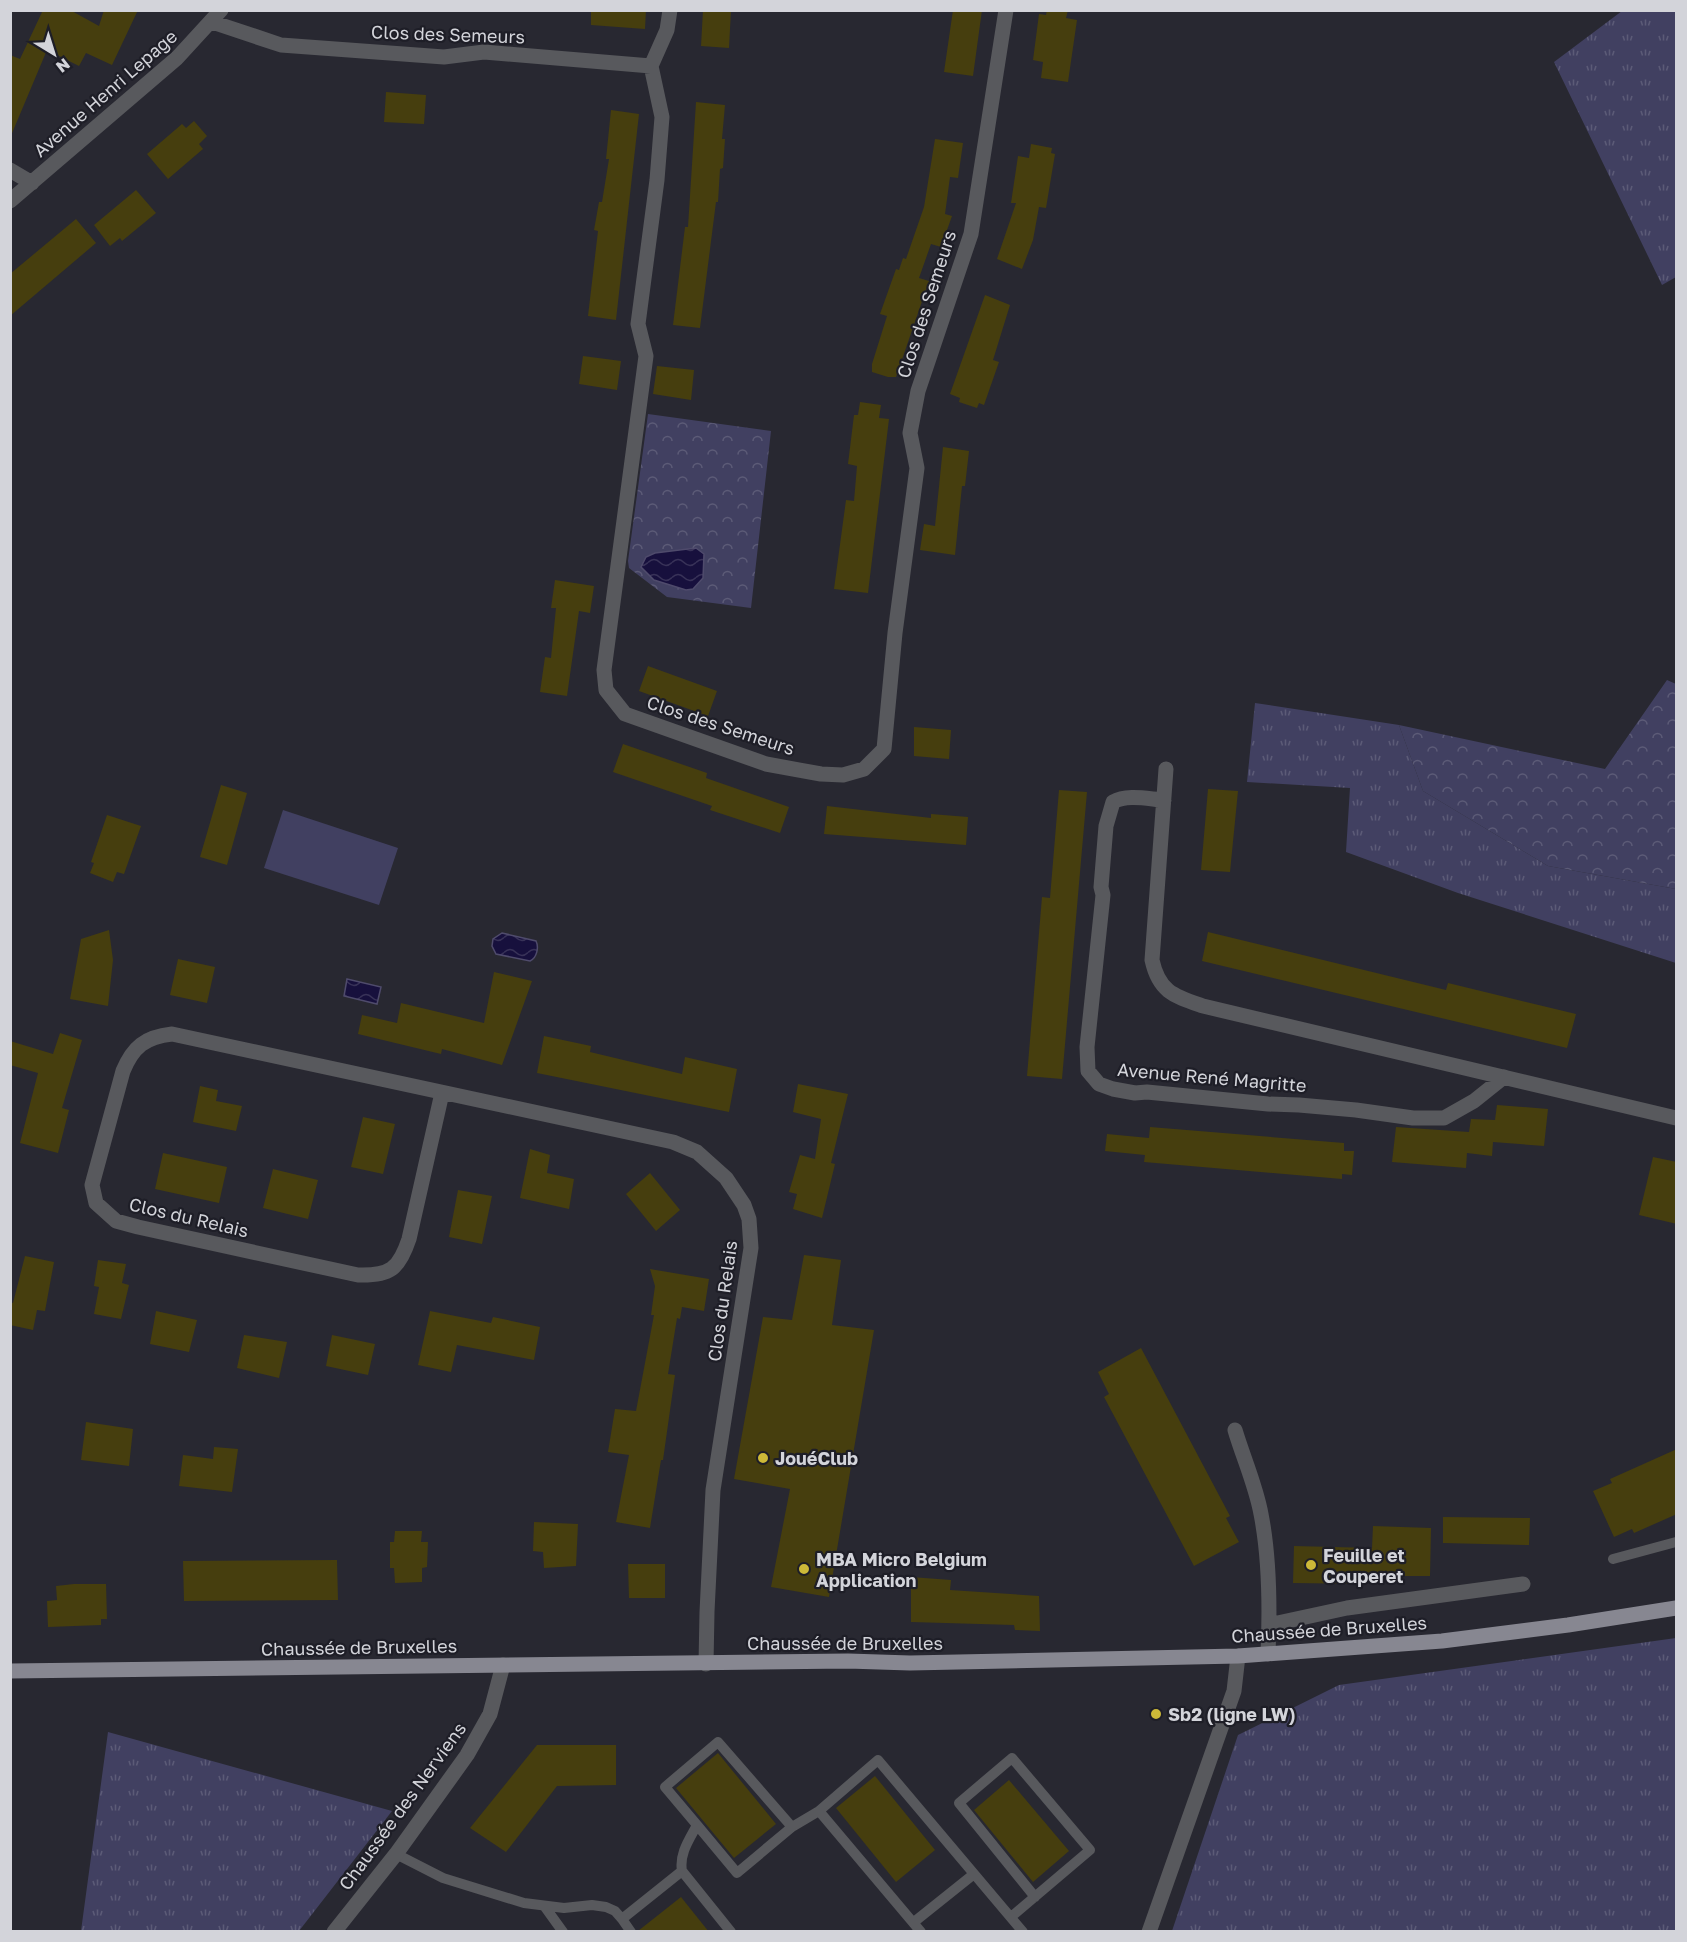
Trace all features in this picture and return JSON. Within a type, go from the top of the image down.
[{"type":"main road","name":"Chaussée de Bruxelles","points":[[10,1671],[921,1662],[1238,1656],[1442,1641],[1677,1608]]},
{"type":"street","points":[[651,66],[667,30],[669,10]]},
{"type":"street","name":"Clos des Semeurs","points":[[216,16],[281,45],[444,57],[484,52],[651,66],[662,117],[657,180],[638,324],[646,356],[604,670],[606,690],[625,714],[766,764],[843,776],[864,769],[884,749],[895,633],[917,468],[910,433],[918,391],[971,234],[1006,10]]},
{"type":"street","name":"Avenue Henri Lepage","points":[[10,201],[161,73],[216,16]]},
{"type":"street","points":[[10,170],[32,183]]},
{"type":"street","points":[[1166,769],[1152,960],[1154,972],[1164,989],[1203,1006],[1677,1118]]},
{"type":"street","name":"Avenue René Magritte","points":[[1164,800],[1119,799],[1113,802],[1106,826],[1101,887],[1103,895],[1087,1047],[1088,1071],[1099,1084],[1135,1093],[1299,1105],[1413,1118],[1444,1118],[1473,1101],[1503,1077]]},
{"type":"street","name":"Clos du Relais","points":[[442,1093],[409,1239],[402,1259],[387,1272],[358,1275],[138,1227],[116,1221],[96,1203],[92,1185],[123,1071],[130,1055],[156,1036],[172,1034],[576,1120],[673,1142],[697,1152],[734,1187],[749,1219],[751,1248],[713,1490],[706,1664]]},
{"type":"street","points":[[1235,1430],[1261,1513],[1267,1568],[1268,1654]]},
{"type":"street","points":[[1269,1625],[1347,1608],[1523,1584]]},
{"type":"street","points":[[1149,1932],[1234,1691],[1238,1656]]},
{"type":"street","name":"Chaussée des Nerviens","points":[[334,1932],[396,1854],[467,1755],[490,1714],[503,1665]]},
{"type":"lane","points":[[1613,1559],[1677,1542]]},
{"type":"lane","points":[[792,1827],[718,1742],[665,1787],[737,1873],[792,1827],[819,1811],[878,1760],[1023,1932]]},
{"type":"lane","points":[[1011,1917],[1035,1897],[1090,1851],[1012,1758],[959,1803],[1035,1897]]},
{"type":"lane","points":[[819,1811],[918,1927],[974,1874]]},
{"type":"lane","points":[[697,1825],[682,1854],[680,1862],[682,1871],[732,1932]]},
{"type":"lane","points":[[396,1854],[443,1878],[524,1903],[564,1908],[592,1905],[606,1907],[615,1911],[632,1932]]},
{"type":"lane","points":[[622,1919],[682,1871]]},
{"type":"lane","points":[[545,1907],[560,1930]]},
{"type":"green space","points":[[1622,11],[1676,11],[1676,277],[1662,285],[1554,62]]},
{"type":"green space","points":[[648,414],[771,431],[751,608],[667,597],[629,568],[628,561]]},
{"type":"green space","points":[[1667,680],[1676,684],[1676,889],[1548,866],[1423,791],[1399,725],[1605,769]]},
{"type":"green space","points":[[1255,703],[1399,725],[1423,791],[1548,866],[1676,889],[1676,963],[1458,893],[1346,852],[1350,788],[1247,782]]},
{"type":"green space","points":[[283,810],[398,848],[379,905],[264,868]]},
{"type":"green space","points":[[1676,1638],[1676,1931],[1172,1931],[1238,1735],[1339,1685]]},
{"type":"green space","points":[[108,1732],[392,1811],[299,1931],[81,1931]]},
{"type":"water","points":[[696,548],[704,554],[703,578],[693,589],[686,590],[654,580],[641,567],[646,557],[655,553]]},
{"type":"water","points":[[502,933],[536,941],[536,955],[530,961],[496,954],[492,946],[493,939]]},
{"type":"water","points":[[347,979],[381,987],[377,1004],[344,996]]},
{"type":"building","points":[[43,10],[70,10],[99,26],[104,10],[138,10],[112,65],[86,53],[79,66],[47,50],[10,138],[10,55],[20,59]]},
{"type":"building","points":[[591,10],[646,10],[645,29],[591,25]]},
{"type":"building","points":[[703,10],[731,10],[729,48],[701,46]]},
{"type":"building","points":[[953,10],[982,10],[973,76],[944,72]]},
{"type":"building","points":[[1047,10],[1068,10],[1066,18],[1077,20],[1068,82],[1041,78],[1043,62],[1033,60],[1039,14],[1046,15]]},
{"type":"building","points":[[386,92],[426,95],[424,124],[384,122]]},
{"type":"building","points":[[696,102],[725,105],[722,139],[725,139],[723,168],[720,169],[718,202],[716,202],[700,328],[673,325],[685,227],[688,227]]},
{"type":"building","points":[[611,110],[639,114],[616,320],[588,316],[598,231],[594,230],[599,202],[602,202],[609,159],[606,159]]},
{"type":"building","points":[[194,121],[207,136],[199,144],[203,149],[168,179],[147,154],[182,124],[186,128]]},
{"type":"building","points":[[935,139],[963,143],[958,178],[950,177],[945,214],[952,216],[941,247],[931,244],[919,278],[929,281],[896,377],[888,377],[872,372],[872,364],[887,316],[880,314],[896,269],[899,270],[903,258],[906,259],[924,207]]},
{"type":"building","points":[[1031,144],[1052,148],[1051,153],[1055,154],[1046,208],[1039,207],[1033,240],[1022,269],[997,259],[1016,203],[1011,203],[1018,156],[1029,158]]},
{"type":"building","points":[[136,190],[156,213],[122,241],[120,238],[110,246],[94,225]]},
{"type":"building","points":[[76,219],[96,243],[10,316],[10,274]]},
{"type":"building","points":[[985,295],[1010,305],[993,360],[999,362],[984,405],[979,403],[977,408],[959,402],[960,398],[950,394]]},
{"type":"building","points":[[583,356],[621,361],[617,390],[579,384]]},
{"type":"building","points":[[657,366],[694,370],[691,400],[653,394]]},
{"type":"building","points":[[860,402],[881,405],[879,418],[889,419],[868,593],[834,589],[846,500],[854,501],[857,466],[848,464],[854,415],[858,415]]},
{"type":"building","points":[[943,447],[969,451],[965,486],[962,486],[955,555],[920,550],[924,524],[935,526]]},
{"type":"building","points":[[555,580],[594,586],[590,613],[579,611],[567,696],[540,692],[545,657],[551,658],[556,608],[551,608]]},
{"type":"building","points":[[648,666],[717,691],[708,716],[639,691]]},
{"type":"building","points":[[914,727],[951,730],[949,759],[914,756]]},
{"type":"building","points":[[623,744],[707,773],[706,778],[789,807],[780,833],[710,810],[712,806],[613,772]]},
{"type":"building","points":[[221,785],[247,793],[227,865],[200,857]]},
{"type":"building","points":[[1208,789],[1238,791],[1230,872],[1201,870]]},
{"type":"building","points":[[1059,790],[1087,792],[1062,1079],[1027,1076],[1042,897],[1050,898]]},
{"type":"building","points":[[827,806],[931,818],[931,814],[968,817],[966,845],[824,834]]},
{"type":"building","points":[[107,815],[141,826],[124,874],[117,872],[113,882],[90,873],[94,863],[91,862]]},
{"type":"building","points":[[109,930],[113,960],[108,1006],[70,999],[81,939]]},
{"type":"building","points":[[1208,932],[1446,990],[1448,983],[1576,1014],[1567,1048],[1202,961]]},
{"type":"building","points":[[178,959],[215,967],[207,1003],[170,995]]},
{"type":"building","points":[[494,972],[532,981],[502,1065],[442,1049],[441,1054],[358,1034],[362,1015],[397,1023],[401,1003],[484,1023]]},
{"type":"building","points":[[60,1033],[82,1040],[62,1108],[69,1110],[58,1153],[20,1143],[38,1073],[10,1065],[10,1041],[53,1054]]},
{"type":"building","points":[[544,1036],[591,1046],[590,1052],[682,1074],[685,1057],[737,1069],[729,1112],[537,1073]]},
{"type":"building","points":[[798,1084],[848,1094],[831,1163],[835,1164],[822,1218],[793,1209],[797,1194],[789,1192],[800,1155],[815,1159],[821,1119],[793,1112]]},
{"type":"building","points":[[200,1086],[218,1090],[216,1101],[242,1106],[236,1131],[193,1122]]},
{"type":"building","points":[[1497,1105],[1548,1109],[1544,1146],[1493,1142],[1492,1156],[1467,1153],[1466,1168],[1392,1162],[1396,1127],[1469,1132],[1471,1119],[1495,1120]]},
{"type":"building","points":[[363,1117],[395,1124],[383,1174],[351,1167]]},
{"type":"building","points":[[1150,1127],[1344,1143],[1344,1151],[1354,1151],[1352,1175],[1342,1174],[1342,1179],[1144,1162],[1145,1155],[1105,1151],[1107,1134],[1149,1138]]},
{"type":"building","points":[[530,1149],[550,1155],[547,1173],[574,1179],[569,1209],[520,1198]]},
{"type":"building","points":[[163,1153],[227,1167],[219,1203],[155,1189]]},
{"type":"building","points":[[1653,1157],[1677,1162],[1677,1224],[1639,1215]]},
{"type":"building","points":[[273,1169],[318,1180],[308,1219],[263,1208]]},
{"type":"building","points":[[650,1173],[680,1210],[656,1231],[626,1194]]},
{"type":"building","points":[[458,1190],[492,1196],[482,1244],[449,1237]]},
{"type":"building","points":[[804,1255],[841,1260],[832,1325],[874,1330],[829,1597],[771,1587],[790,1489],[734,1479],[763,1317],[792,1320]]},
{"type":"building","points":[[25,1256],[54,1262],[45,1311],[37,1310],[33,1330],[10,1325],[10,1302],[13,1303]]},
{"type":"building","points":[[98,1260],[126,1264],[122,1283],[129,1285],[121,1319],[94,1314],[99,1287],[94,1286]]},
{"type":"building","points":[[650,1269],[709,1279],[704,1311],[682,1307],[680,1319],[677,1318],[668,1374],[675,1375],[663,1460],[661,1460],[650,1528],[616,1522],[629,1455],[608,1452],[615,1409],[636,1411],[654,1315],[651,1315],[655,1286]]},
{"type":"building","points":[[156,1311],[197,1320],[189,1352],[150,1344]]},
{"type":"building","points":[[430,1311],[491,1323],[493,1317],[540,1327],[534,1360],[457,1345],[451,1372],[418,1365]]},
{"type":"building","points":[[244,1335],[287,1342],[279,1378],[237,1368]]},
{"type":"building","points":[[332,1335],[375,1344],[368,1375],[326,1366]]},
{"type":"building","points":[[1141,1348],[1230,1516],[1226,1518],[1239,1542],[1194,1566],[1104,1397],[1109,1394],[1098,1372]]},
{"type":"building","points":[[86,1422],[133,1429],[129,1466],[81,1460]]},
{"type":"building","points":[[214,1447],[238,1449],[232,1492],[179,1486],[183,1455],[213,1459]]},
{"type":"building","points":[[1677,1449],[1677,1514],[1634,1533],[1632,1529],[1614,1537],[1593,1491],[1612,1483],[1610,1479]]},
{"type":"building","points":[[1443,1517],[1530,1518],[1529,1545],[1443,1543]]},
{"type":"building","points":[[534,1522],[578,1524],[576,1566],[544,1568],[543,1552],[533,1551]]},
{"type":"building","points":[[1373,1526],[1431,1528],[1430,1576],[1367,1576],[1367,1584],[1293,1583],[1294,1546],[1372,1548]]},
{"type":"building","points":[[395,1531],[422,1531],[421,1542],[428,1542],[427,1567],[422,1568],[422,1582],[395,1583],[394,1568],[390,1568],[390,1542],[394,1542]]},
{"type":"building","points":[[337,1560],[338,1600],[184,1601],[183,1561]]},
{"type":"building","points":[[628,1564],[665,1564],[665,1598],[629,1598]]},
{"type":"building","points":[[911,1577],[951,1580],[950,1590],[1039,1596],[1040,1631],[1015,1630],[1014,1625],[911,1622]]},
{"type":"building","points":[[106,1584],[107,1619],[101,1619],[101,1625],[48,1627],[47,1601],[57,1600],[56,1586]]},
{"type":"building","points":[[537,1745],[616,1745],[616,1785],[557,1786],[506,1852],[470,1828]]},
{"type":"building","points":[[718,1753],[776,1824],[734,1858],[676,1788]]},
{"type":"building","points":[[875,1776],[935,1850],[896,1882],[836,1808]]},
{"type":"building","points":[[1009,1780],[1069,1851],[1033,1882],[974,1810]]},
{"type":"building","points":[[681,1897],[709,1932],[638,1932],[638,1931]]},
{"type":"place","name":"JouéClub","points":[[763,1458]]},
{"type":"place","name":"Feuille et Couperet","points":[[1311,1565]]},
{"type":"place","name":"MBA Micro Belgium Application","points":[[804,1569]]},
{"type":"place","name":"Sb2 (ligne LW)","points":[[1156,1714]]}]
